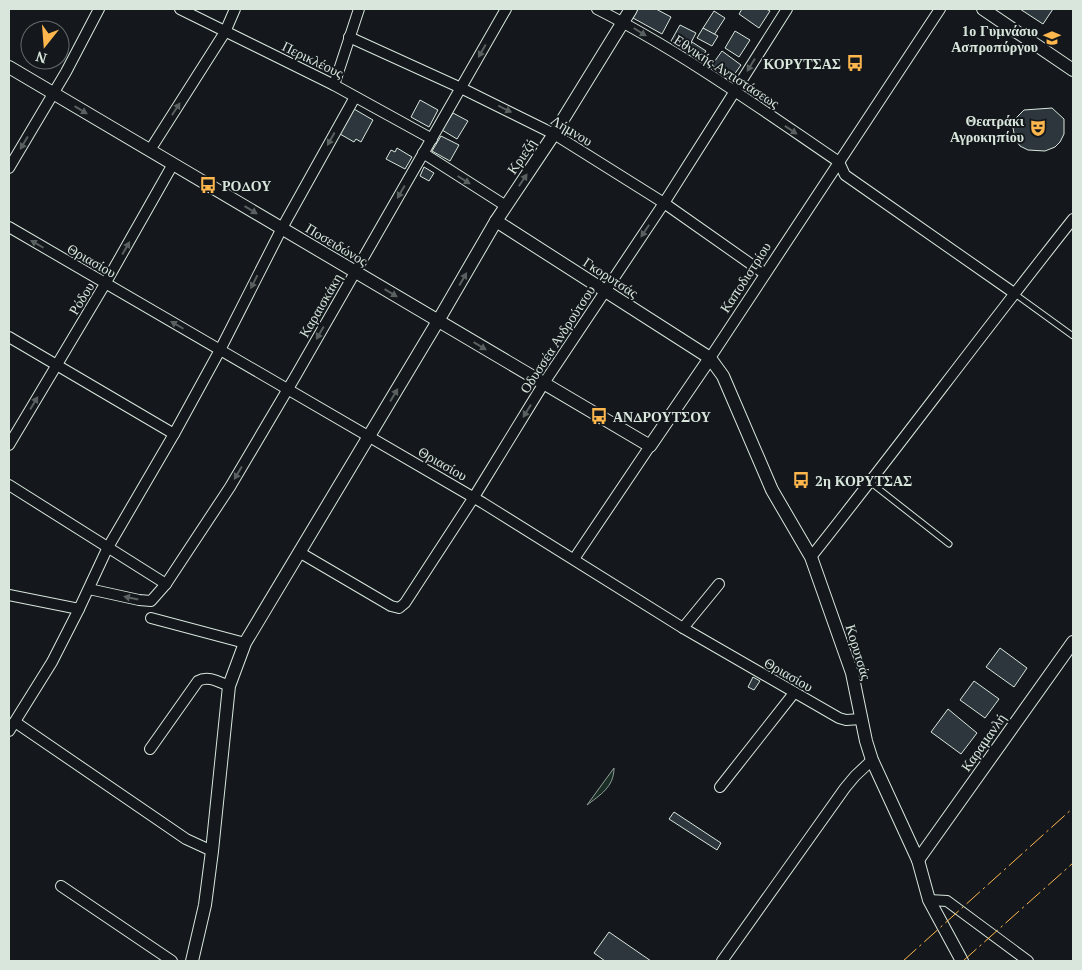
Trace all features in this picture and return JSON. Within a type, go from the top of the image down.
[{"type":"street","points":[[9,168],[53,94],[99,9]]},
{"type":"street","name":"Περικλέους","points":[[180,9],[334,85],[432,139]]},
{"type":"street","points":[[150,150],[225,32],[235,9]]},
{"type":"street","points":[[334,85],[359,9]]},
{"type":"street","name":"Καραισκάκη","points":[[89,589],[151,601],[166,584],[230,487],[288,389],[506,9]]},
{"type":"street","name":"Εθνικής Αντιστάσεως","points":[[598,9],[623,22],[735,91],[839,162],[845,175],[1014,293]]},
{"type":"street","name":"Κριεζή","points":[[192,961],[205,905],[230,686],[245,643],[496,221],[554,134],[631,9]]},
{"type":"street","name":"Οδυσσέα Ανδρούτσου","points":[[299,552],[391,606],[399,608],[406,603],[544,383],[664,202],[787,9]]},
{"type":"street","name":"Καποδιστρίου","points":[[574,560],[710,358],[940,9]]},
{"type":"street","points":[[983,9],[1073,70]]},
{"type":"street","name":"Λήμνου","points":[[350,37],[461,88],[554,134],[664,202],[765,274]]},
{"type":"street","name":"Ποσειδώνος","points":[[9,67],[650,446]]},
{"type":"street","points":[[9,731],[52,662],[107,549],[220,350],[282,228],[355,96]]},
{"type":"street","points":[[423,154],[506,206]]},
{"type":"street","name":"Ρόδου","points":[[9,445],[106,284],[173,164]]},
{"type":"street","points":[[810,556],[870,482],[1073,219]]},
{"type":"street","name":"Γκορυτσάς","points":[[496,221],[710,358]]},
{"type":"street","name":"Θριασίου","points":[[9,227],[474,497],[683,628],[794,693],[839,718],[846,720],[861,719]]},
{"type":"street","points":[[9,337],[174,434]]},
{"type":"street","name":"Κορυτσάς","points":[[710,358],[723,376],[772,490],[810,556],[852,673],[861,719],[872,760],[918,860],[929,900],[962,961]]},
{"type":"street","points":[[9,485],[107,549],[166,584]]},
{"type":"street","points":[[683,628],[719,584]]},
{"type":"street","points":[[9,595],[79,609]]},
{"type":"street","points":[[151,618],[245,643]]},
{"type":"street","name":"Καραμανλή","points":[[918,860],[1073,642]]},
{"type":"street","points":[[150,749],[198,681],[203,678],[209,678],[230,686]]},
{"type":"street","points":[[720,787],[794,693]]},
{"type":"street","points":[[15,722],[186,839],[212,851]]},
{"type":"street","points":[[722,961],[845,788],[872,760]]},
{"type":"street","points":[[61,886],[172,961]]},
{"type":"street","points":[[929,900],[947,901],[1028,961]]},
{"type":"lane","points":[[1014,293],[1073,336]]},
{"type":"lane","points":[[870,482],[949,544]]},
{"type":"green space","points":[[614,768],[609,785],[587,805]]},
{"type":"building","points":[[638,9],[656,9],[671,17],[662,34],[633,18]]},
{"type":"building","points":[[742,9],[766,9],[770,11],[759,28],[739,14]]},
{"type":"building","points":[[1020,9],[1053,9],[1043,24]]},
{"type":"building","points":[[714,11],[725,18],[714,35],[703,28]]},
{"type":"building","points":[[680,25],[696,33],[687,50],[671,41]]},
{"type":"building","points":[[703,28],[718,36],[712,46],[697,38]]},
{"type":"building","points":[[735,31],[750,40],[739,57],[725,48]]},
{"type":"building","points":[[692,42],[706,51],[701,59],[687,50]]},
{"type":"building","points":[[722,51],[741,65],[731,79],[712,65]]},
{"type":"building","points":[[420,100],[438,110],[429,127],[411,117]]},
{"type":"building","name":"Θεατράκι Αγροκηπίου","points":[[1052,108],[1064,119],[1064,134],[1060,142],[1055,147],[1045,151],[1028,150],[1020,146],[1015,139],[1012,122],[1024,110]]},
{"type":"building","points":[[354,109],[373,120],[361,142],[356,139],[354,142],[340,134]]},
{"type":"building","points":[[453,113],[468,121],[457,139],[442,130]]},
{"type":"building","points":[[441,136],[459,145],[450,161],[432,151]]},
{"type":"building","points":[[397,148],[412,157],[405,169],[386,159],[391,150],[395,152]]},
{"type":"building","points":[[424,167],[434,173],[429,181],[420,176]]},
{"type":"building","points":[[1000,648],[1027,668],[1014,687],[986,667]]},
{"type":"building","points":[[753,677],[760,681],[754,690],[748,687]]},
{"type":"building","points":[[974,681],[999,699],[985,718],[960,700]]},
{"type":"building","points":[[948,709],[977,733],[961,754],[931,732]]},
{"type":"building","points":[[674,812],[721,843],[717,850],[669,819]]},
{"type":"building","points":[[609,932],[651,961],[605,961],[594,953]]},
{"type":"power","points":[[903,961],[1073,808]]},
{"type":"power","points":[[963,961],[1073,863]]},
{"type":"place","name":"1ο Γυμνάσιο Ασπροπύργου","points":[[1052,38]]},
{"type":"place","name":"ΚΟΡΥΤΣΑΣ","points":[[855,63]]},
{"type":"place","name":"Θεατράκι Αγροκηπίου","points":[[1038,128]]},
{"type":"place","name":"ΡΟΔΟΥ","points":[[208,185]]},
{"type":"place","name":"ΑΝΔΡΟΥΤΣΟΥ","points":[[599,416]]},
{"type":"place","name":"2η ΚΟΡΥΤΣΑΣ","points":[[801,480]]}]
